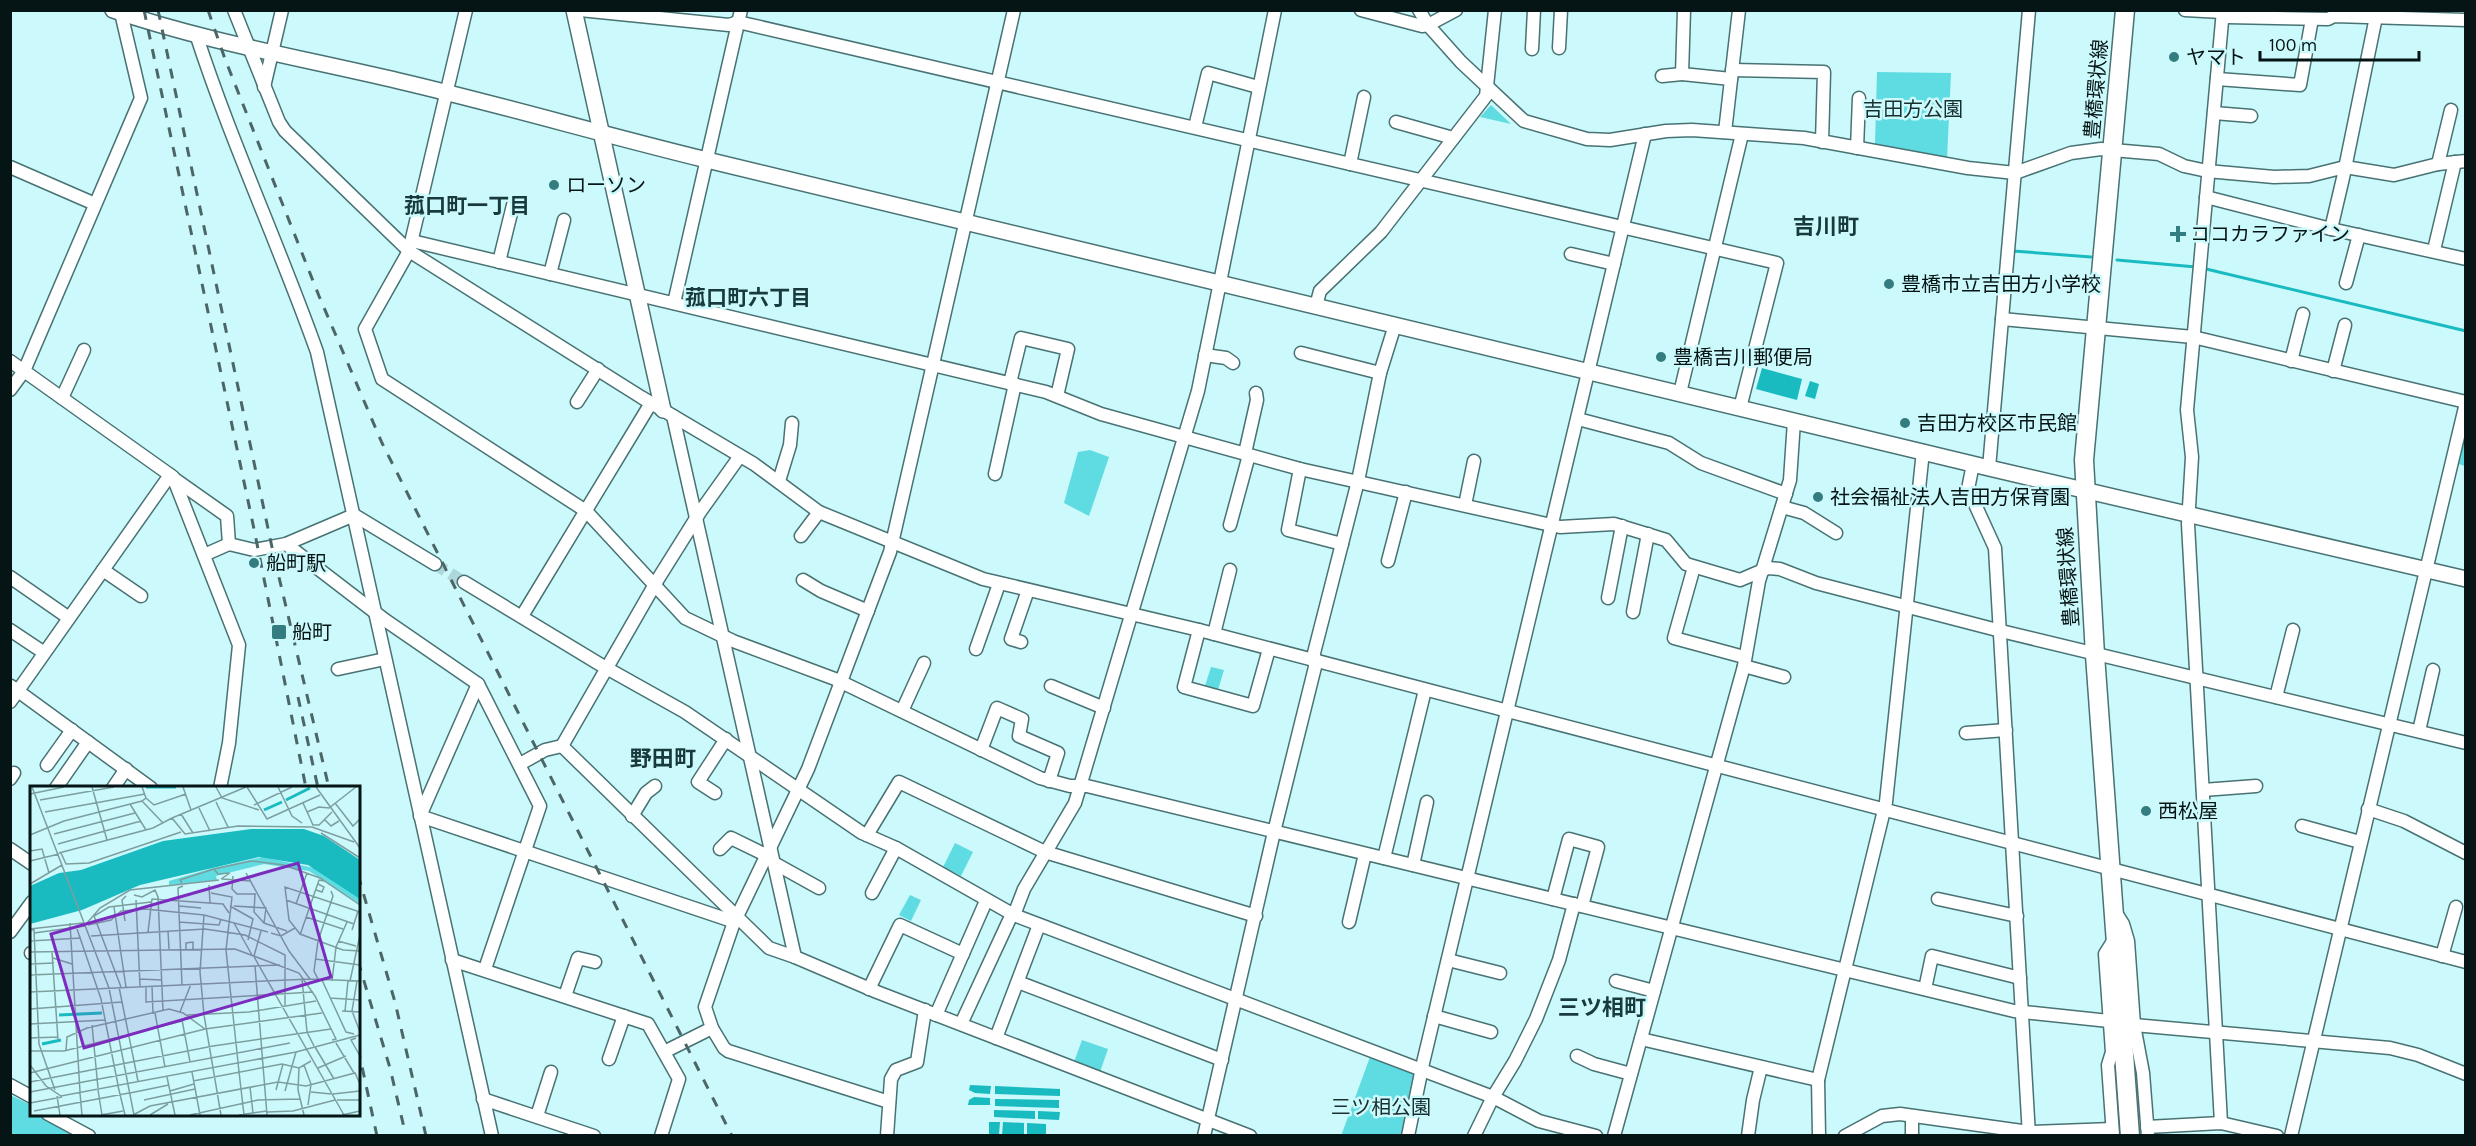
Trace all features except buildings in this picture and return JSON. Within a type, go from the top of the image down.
[{"type":"main road","name":"豊橋環状線","points":[[2126,10],[2084,460],[2095,655],[2130,1136]]},
{"type":"street","points":[[234,10],[279,123],[292,140],[410,246],[662,410],[740,456],[819,512],[960,571],[999,584],[1199,630],[2466,962]]},
{"type":"street","points":[[264,87],[282,10]]},
{"type":"street","points":[[466,10],[410,246],[365,329],[382,380],[586,511],[685,618],[723,637],[841,682],[1049,781],[1080,786],[1384,858],[2022,1012],[2109,1021]]},
{"type":"street","points":[[574,10],[662,410],[696,519],[795,957]]},
{"type":"street","points":[[580,10],[729,25],[740,16]]},
{"type":"street","points":[[888,1102],[729,1051],[724,1048],[712,1028],[705,1007],[736,920],[771,856],[799,789],[892,543],[1014,10]]},
{"type":"street","points":[[961,1024],[1024,889],[1075,803],[1198,391],[1275,10]]},
{"type":"street","points":[[1361,10],[1422,26],[1428,26],[1456,10]]},
{"type":"street","points":[[1419,10],[1428,26],[1487,88],[1524,121],[1587,139],[1610,140],[1692,130],[1725,132],[1822,142],[1968,168],[2015,173],[2071,153],[2095,149],[2159,154],[2184,166],[2207,171],[2274,177],[2309,176],[2345,167],[2394,175],[2460,161],[2434,250]]},
{"type":"street","points":[[1316,306],[1320,291],[1366,248],[1486,96],[1495,10]]},
{"type":"street","points":[[1532,49],[1533,10]]},
{"type":"street","points":[[1559,48],[1561,10]]},
{"type":"street","points":[[1682,74],[1684,10]]},
{"type":"street","points":[[1725,132],[1739,10]]},
{"type":"street","points":[[1989,468],[2029,10]]},
{"type":"street","points":[[2185,10],[2222,11],[2227,17],[2328,20],[2334,16],[2376,14],[2438,15],[2466,20]]},
{"type":"street","points":[[2221,1123],[2188,514],[2192,457],[2187,410],[2222,11]]},
{"type":"street","points":[[117,12],[196,34],[446,92],[707,160],[1989,468],[2466,579]]},
{"type":"street","points":[[10,390],[24,371],[141,98],[117,12]]},
{"type":"street","points":[[2331,229],[2376,14]]},
{"type":"street","points":[[740,16],[996,83],[1195,127],[1777,263],[1740,408]]},
{"type":"street","points":[[674,303],[740,16]]},
{"type":"street","points":[[2217,79],[2300,85],[2312,19]]},
{"type":"street","points":[[196,34],[235,143],[294,286],[317,352],[492,1136]]},
{"type":"street","points":[[1662,76],[1824,72],[1822,142]]},
{"type":"street","points":[[1195,127],[1208,74],[1258,87]]},
{"type":"street","points":[[1350,164],[1364,97]]},
{"type":"street","points":[[1857,148],[1859,98]]},
{"type":"street","points":[[2438,165],[2451,110]]},
{"type":"street","points":[[2214,113],[2251,116]]},
{"type":"street","points":[[1396,122],[1453,138]]},
{"type":"street","points":[[1408,1136],[1434,1016],[1645,134]]},
{"type":"street","points":[[1680,393],[1742,134]]},
{"type":"street","points":[[10,167],[95,204]]},
{"type":"street","points":[[2206,196],[2331,229],[2434,250],[2466,259]]},
{"type":"street","points":[[499,262],[513,205]]},
{"type":"street","points":[[550,274],[564,220]]},
{"type":"street","points":[[2346,283],[2359,235]]},
{"type":"street","points":[[410,246],[499,262],[1013,384],[1057,396],[1101,414],[1300,469],[1560,527],[1614,524],[1666,540],[1686,564],[1740,580],[1768,568],[1780,569],[1816,583],[2001,632],[2466,743]]},
{"type":"street","points":[[1571,254],[1614,264]]},
{"type":"street","points":[[2291,361],[2303,314]]},
{"type":"street","points":[[2002,319],[2193,337],[2466,403],[2291,1136]]},
{"type":"street","points":[[1204,1136],[1316,661],[1314,653],[1358,481],[1380,373],[1395,325]]},
{"type":"street","points":[[2333,371],[2345,325]]},
{"type":"street","points":[[995,474],[1021,338],[1068,350],[1057,396]]},
{"type":"street","points":[[62,398],[84,350]]},
{"type":"street","points":[[1301,353],[1380,373]]},
{"type":"street","points":[[1205,355],[1226,358],[1233,363]]},
{"type":"street","points":[[10,361],[227,516],[230,544]]},
{"type":"street","points":[[577,402],[598,369]]},
{"type":"street","points":[[1230,525],[1247,454],[1257,400],[1256,393]]},
{"type":"street","points":[[522,616],[586,511],[662,410]]},
{"type":"street","points":[[1578,419],[1669,443],[1701,463],[1786,494]]},
{"type":"street","points":[[1614,1136],[1744,662],[1761,572],[1790,480],[1794,421]]},
{"type":"street","points":[[778,481],[790,445],[792,423]]},
{"type":"street","points":[[1820,1136],[1818,1080],[1885,810],[1923,451]]},
{"type":"street","points":[[520,764],[545,750],[562,746],[654,587],[696,519],[740,456]]},
{"type":"street","points":[[1465,505],[1474,461]]},
{"type":"street","points":[[1973,464],[1968,489],[1995,548],[2029,1134]]},
{"type":"street","points":[[1300,469],[1288,530],[1342,544]]},
{"type":"street","points":[[171,476],[239,645],[229,743],[220,786]]},
{"type":"street","points":[[148,786],[72,730],[12,693],[171,476]]},
{"type":"street","points":[[1388,561],[1406,492]]},
{"type":"street","points":[[1782,507],[1804,513],[1836,533]]},
{"type":"street","points":[[801,536],[819,512]]},
{"type":"street","points":[[204,555],[230,544],[255,550],[286,544],[354,515]]},
{"type":"street","points":[[354,515],[435,564]]},
{"type":"street","points":[[1608,597],[1622,526]]},
{"type":"street","points":[[1633,612],[1648,534]]},
{"type":"street","points":[[286,544],[375,612],[478,684],[540,806],[485,969]]},
{"type":"street","points":[[1694,567],[1674,638],[1784,677]]},
{"type":"street","points":[[103,570],[141,596]]},
{"type":"street","points":[[1214,634],[1230,570]]},
{"type":"street","points":[[10,577],[69,618]]},
{"type":"street","points":[[803,580],[822,591],[868,610]]},
{"type":"street","points":[[464,582],[666,700],[867,835],[896,848],[1013,915],[1493,1097],[1539,1121],[1596,1136]]},
{"type":"street","points":[[976,649],[999,584]]},
{"type":"street","points":[[1021,642],[1011,639],[1028,590]]},
{"type":"street","points":[[10,630],[43,652]]},
{"type":"street","points":[[1199,630],[1184,687],[1253,706],[1269,649]]},
{"type":"street","points":[[2276,697],[2293,630]]},
{"type":"street","points":[[338,669],[385,658]]},
{"type":"street","points":[[902,711],[924,663]]},
{"type":"street","points":[[2419,731],[2433,670]]},
{"type":"street","points":[[420,816],[478,684]]},
{"type":"street","points":[[1051,686],[1104,708]]},
{"type":"street","points":[[1384,858],[1425,690]]},
{"type":"street","points":[[981,750],[997,708],[1022,719],[1019,736],[1058,753],[1049,781]]},
{"type":"street","points":[[47,765],[72,730]]},
{"type":"street","points":[[1966,733],[2006,730]]},
{"type":"street","points":[[715,793],[698,782],[726,739]]},
{"type":"street","points":[[57,786],[88,742]]},
{"type":"street","points":[[562,746],[736,920],[769,948],[868,989],[1250,1136]]},
{"type":"street","points":[[114,786],[126,769]]},
{"type":"street","points":[[867,835],[898,782],[1045,852],[1256,916]]},
{"type":"street","points":[[632,816],[646,793],[655,786]]},
{"type":"street","points":[[2203,790],[2256,786]]},
{"type":"street","points":[[1413,865],[1427,802]]},
{"type":"street","points":[[2368,809],[2404,820],[2466,853]]},
{"type":"street","points":[[420,816],[736,920]]},
{"type":"street","points":[[2302,826],[2360,842]]},
{"type":"street","points":[[720,849],[731,838],[771,856],[819,888]]},
{"type":"street","points":[[1474,1136],[1536,1019],[1598,847],[1569,839],[1553,899]]},
{"type":"street","points":[[872,893],[896,848]]},
{"type":"street","points":[[10,849],[30,863]]},
{"type":"street","points":[[1349,922],[1365,854]]},
{"type":"street","points":[[1938,899],[1983,911],[2017,916]]},
{"type":"street","points":[[886,1136],[890,1086],[894,1074],[900,1068],[917,1062],[920,1057],[931,1012],[963,954],[986,901]]},
{"type":"street","points":[[2442,956],[2456,907]]},
{"type":"street","points":[[2113,908],[2123,924],[2128,941],[2134,1025],[2143,1073],[2147,1131],[2221,1123],[2277,1136]]},
{"type":"street","points":[[10,932],[30,910]]},
{"type":"street","points":[[868,989],[900,925],[963,954]]},
{"type":"street","points":[[996,1038],[1039,925]]},
{"type":"street","points":[[1845,1136],[1882,1116],[1899,1114],[2029,1134],[2113,1132],[2108,1065],[2112,1052],[2105,954],[2116,937]]},
{"type":"street","points":[[1925,989],[1932,956],[2020,978]]},
{"type":"street","points":[[565,996],[578,958],[595,962]]},
{"type":"street","points":[[452,960],[648,1024],[679,1079],[661,1136]]},
{"type":"street","points":[[1448,960],[1500,973]]},
{"type":"street","points":[[1616,981],[1654,992]]},
{"type":"street","points":[[1018,982],[1222,1060]]},
{"type":"street","points":[[609,1059],[624,1016]]},
{"type":"street","points":[[1434,1016],[1491,1032]]},
{"type":"street","points":[[2134,1025],[2390,1048],[2418,1055],[2466,1074]]},
{"type":"street","points":[[664,1052],[712,1028]]},
{"type":"street","points":[[1641,1039],[1818,1080]]},
{"type":"street","points":[[1577,1056],[1594,1064],[1631,1074]]},
{"type":"street","points":[[1748,1136],[1761,1067]]},
{"type":"street","points":[[537,1116],[551,1072]]},
{"type":"street","points":[[10,1085],[30,1096]]},
{"type":"street","points":[[483,1099],[594,1136]]},
{"type":"street","points":[[52,1116],[89,1136]]},
{"type":"street","points":[[1912,1117],[1912,1136]]},
{"type":"green space","name":"吉田方公園","points":[[1877,72],[1951,73],[1947,159],[1875,145]]},
{"type":"green space","points":[[1491,105],[1511,124],[1480,117]]},
{"type":"green space","points":[[2465,424],[2465,466],[2455,463]]},
{"type":"green space","points":[[1090,450],[1109,457],[1089,516],[1064,503],[1078,452]]},
{"type":"green space","points":[[1211,667],[1224,670],[1217,693],[1204,689]]},
{"type":"green space","points":[[955,843],[973,852],[961,876],[943,867]]},
{"type":"green space","points":[[910,895],[921,900],[911,921],[899,915]]},
{"type":"green space","points":[[1082,1040],[1108,1049],[1100,1072],[1074,1062]]},
{"type":"green space","name":"三ツ相公園","points":[[1370,1057],[1418,1074],[1403,1135],[1341,1136]]},
{"type":"green space","points":[[10,1095],[30,1105],[30,1116],[41,1116],[78,1135],[11,1135]]},
{"type":"shaded area","points":[[1762,368],[1802,379],[1797,400],[1756,389]]},
{"type":"shaded area","points":[[1810,381],[1819,384],[1815,399],[1805,396]]},
{"type":"shaded area","points":[[970,1085],[991,1086],[990,1094],[975,1093],[969,1090]]},
{"type":"shaded area","points":[[995,1086],[1060,1089],[1060,1096],[995,1094]]},
{"type":"shaded area","points":[[974,1097],[990,1098],[990,1105],[968,1105],[969,1100]]},
{"type":"shaded area","points":[[995,1099],[1059,1100],[1059,1108],[995,1106]]},
{"type":"shaded area","points":[[994,1110],[1035,1111],[1035,1119],[994,1117]]},
{"type":"shaded area","points":[[1038,1111],[1060,1112],[1059,1120],[1038,1119]]},
{"type":"shaded area","points":[[989,1122],[1000,1122],[999,1135],[989,1135]]},
{"type":"shaded area","points":[[1003,1122],[1024,1123],[1024,1135],[1002,1135]]},
{"type":"shaded area","points":[[1027,1123],[1046,1124],[1046,1135],[1027,1135]]},
{"type":"waterway","points":[[2013,253],[2013,251],[2091,257]]},
{"type":"waterway","points":[[2117,260],[2196,267]]},
{"type":"waterway","points":[[2202,268],[2466,331]]},
{"type":"tunnel","points":[[435,564],[464,582]]},
{"type":"railway","points":[[144,10],[254,529],[306,786]]},
{"type":"railway","points":[[158,10],[273,552],[329,786]]},
{"type":"railway","points":[[208,10],[225,59],[319,296],[382,443],[732,1136]]},
{"type":"railway","points":[[298,697],[318,786]]},
{"type":"railway","points":[[360,882],[395,1002],[426,1136]]},
{"type":"railway","points":[[360,968],[390,1068],[406,1136]]},
{"type":"railway","points":[[360,1057],[377,1136]]},
{"type":"place","name":"ヤマト","points":[[2174,57]]},
{"type":"place","name":"ローソン","points":[[554,185]]},
{"type":"place","name":"ココカラファイン","points":[[2178,234]]},
{"type":"place","name":"豊橋市立吉田方小学校","points":[[1889,284]]},
{"type":"place","name":"豊橋吉川郵便局","points":[[1661,357]]},
{"type":"place","name":"吉田方校区市民館","points":[[1905,423]]},
{"type":"place","name":"社会福祉法人吉田方保育園","points":[[1818,497]]},
{"type":"place","name":"船町駅","points":[[254,563]]},
{"type":"place","name":"船町","points":[[279,632]]},
{"type":"place","name":"西松屋","points":[[2146,811]]},
{"type":"district","name":"菰口町一丁目","points":[[467,206]]},
{"type":"district","name":"吉川町","points":[[1826,226]]},
{"type":"district","name":"菰口町六丁目","points":[[748,298]]},
{"type":"district","name":"野田町","points":[[663,758]]},
{"type":"district","name":"三ツ相町","points":[[1602,1007]]}]
